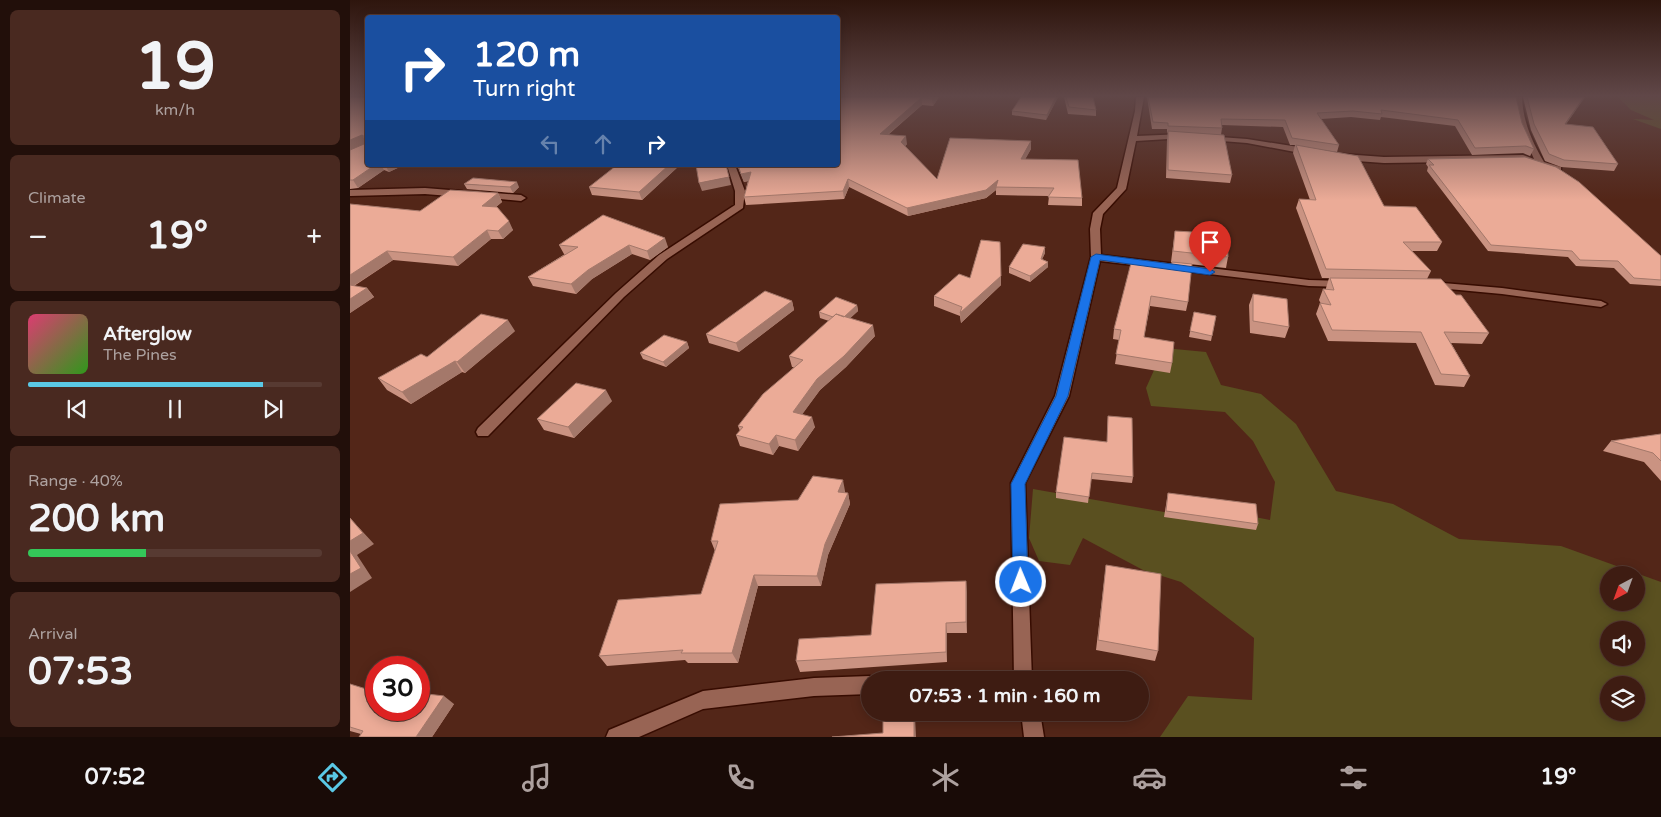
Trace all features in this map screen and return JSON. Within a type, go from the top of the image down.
[{"type":"street","points":[[1023,671],[1018,484],[1062,396],[1096,257],[1095,229],[1098,213],[1121,189],[1134,131]]},
{"type":"street","points":[[1523,131],[1540,162]]},
{"type":"street","points":[[1132,139],[1169,136],[1213,138],[1246,141],[1317,153]]},
{"type":"street","points":[[1334,156],[1384,160],[1522,158],[1540,162],[1565,174]]},
{"type":"street","points":[[484,432],[627,289],[663,257],[740,206],[740,191],[732,167]]},
{"type":"street","points":[[350,193],[425,191],[521,198]]},
{"type":"street","points":[[1096,257],[1309,283],[1359,284]]},
{"type":"street","points":[[1417,285],[1502,291],[1601,304]]},
{"type":"street","points":[[616,737],[703,700],[814,687],[861,685]]},
{"type":"street","points":[[1031,721],[1034,737]]},
{"type":"shaded area","points":[[1164,348],[1206,352],[1221,385],[1261,394],[1296,424],[1336,491],[1393,504],[1459,539],[1561,546],[1617,566],[1600,566],[1600,611],[1645,611],[1645,576],[1661,582],[1661,737],[1160,737],[1188,696],[1252,700],[1254,638],[1181,582],[1143,570],[1083,538],[1070,565],[1039,561],[1029,538],[1033,489],[1187,516],[1189,504],[1270,520],[1275,482],[1253,441],[1225,412],[1151,406],[1146,388]]},
{"type":"building","points":[[350,131],[365,131],[365,137],[362,135],[350,140]]},
{"type":"building","points":[[840,131],[883,131],[880,134],[906,136],[901,142],[937,179],[950,138],[1031,141],[1021,159],[1078,160],[1082,198],[1048,197],[1054,188],[996,187],[998,180],[986,190],[907,208],[848,179],[843,191],[744,197],[751,172],[741,174],[739,167],[840,167]]},
{"type":"building","points":[[1168,131],[1224,135],[1232,175],[1168,170]]},
{"type":"building","points":[[1289,131],[1330,131],[1339,145],[1292,138]]},
{"type":"building","points":[[1465,131],[1526,131],[1534,149],[1526,146],[1475,148]]},
{"type":"building","points":[[1538,131],[1596,131],[1618,164],[1564,160],[1549,154]]},
{"type":"building","points":[[365,137],[365,167],[372,167],[353,180],[350,180],[350,150],[364,144]]},
{"type":"building","points":[[1296,145],[1358,156],[1384,206],[1416,207],[1442,242],[1403,242],[1431,271],[1326,269],[1299,199],[1316,200]]},
{"type":"building","points":[[1525,157],[1556,167],[1579,182],[1661,256],[1661,280],[1634,278],[1618,261],[1580,260],[1572,251],[1491,245],[1429,165],[1434,165],[1428,159]]},
{"type":"building","points":[[614,167],[667,167],[639,192],[589,187]]},
{"type":"building","points":[[696,167],[726,167],[729,177],[699,183]]},
{"type":"building","points":[[473,178],[517,182],[510,187],[464,184]]},
{"type":"building","points":[[450,190],[498,193],[482,206],[497,207],[509,221],[498,231],[487,230],[453,257],[387,251],[350,275],[350,204],[420,211]]},
{"type":"building","points":[[603,215],[665,238],[647,251],[629,245],[588,270],[571,284],[528,277],[578,247],[559,245]]},
{"type":"building","points":[[1175,231],[1227,234],[1228,257],[1173,251]]},
{"type":"building","points":[[981,240],[1000,242],[1001,276],[960,313],[962,307],[934,296],[959,274],[970,278]]},
{"type":"building","points":[[1023,244],[1045,247],[1041,259],[1048,262],[1030,276],[1009,267]]},
{"type":"building","points":[[1172,262],[1192,264],[1188,302],[1151,296],[1144,337],[1174,342],[1172,363],[1116,354],[1121,330],[1114,329],[1131,263],[1171,269]]},
{"type":"building","points":[[1330,278],[1441,279],[1456,295],[1461,295],[1489,333],[1444,332],[1470,376],[1441,374],[1421,332],[1332,330],[1320,303],[1331,305],[1323,289],[1334,290]]},
{"type":"building","points":[[350,285],[367,288],[350,299]]},
{"type":"building","points":[[765,291],[792,301],[736,343],[706,334]]},
{"type":"building","points":[[1253,294],[1287,299],[1289,327],[1253,321]]},
{"type":"building","points":[[836,297],[857,305],[844,317],[836,314],[833,317],[819,312]]},
{"type":"building","points":[[1194,312],[1216,316],[1212,336],[1190,331]]},
{"type":"building","points":[[481,314],[508,320],[457,362],[455,361],[402,392],[378,378],[421,354],[427,357]]},
{"type":"building","points":[[836,314],[873,325],[844,356],[817,379],[793,412],[812,417],[795,440],[776,435],[769,444],[736,435],[743,427],[738,426],[763,394],[803,360],[789,356]]},
{"type":"building","points":[[664,335],[687,342],[663,362],[640,353]]},
{"type":"building","points":[[576,383],[606,390],[568,427],[537,419]]},
{"type":"building","points":[[1108,416],[1132,418],[1133,477],[1092,473],[1089,497],[1056,492],[1064,437],[1107,442]]},
{"type":"building","points":[[1661,434],[1661,461],[1653,453],[1611,441]]},
{"type":"building","points":[[813,476],[843,480],[838,492],[848,493],[825,544],[817,576],[754,575],[732,653],[681,653],[683,650],[599,656],[618,600],[701,594],[718,541],[711,541],[720,504],[798,500]]},
{"type":"building","points":[[1168,493],[1256,504],[1258,524],[1166,511]]},
{"type":"building","points":[[350,518],[363,533],[350,541]]},
{"type":"building","points":[[350,551],[361,568],[350,574]]},
{"type":"building","points":[[1106,565],[1161,574],[1158,651],[1098,640]]},
{"type":"building","points":[[966,581],[966,622],[946,623],[946,652],[796,661],[799,639],[871,635],[876,584]]},
{"type":"building","points":[[350,684],[365,689],[365,721],[427,721],[416,737],[359,737],[363,731],[350,727]]},
{"type":"building","points":[[430,694],[444,696],[430,716]]},
{"type":"building","points":[[883,721],[914,721],[914,737],[832,737],[883,733]]},
{"type":"route","points":[[1021,582],[1018,484],[1062,396],[1096,257],[1210,272]]}]
